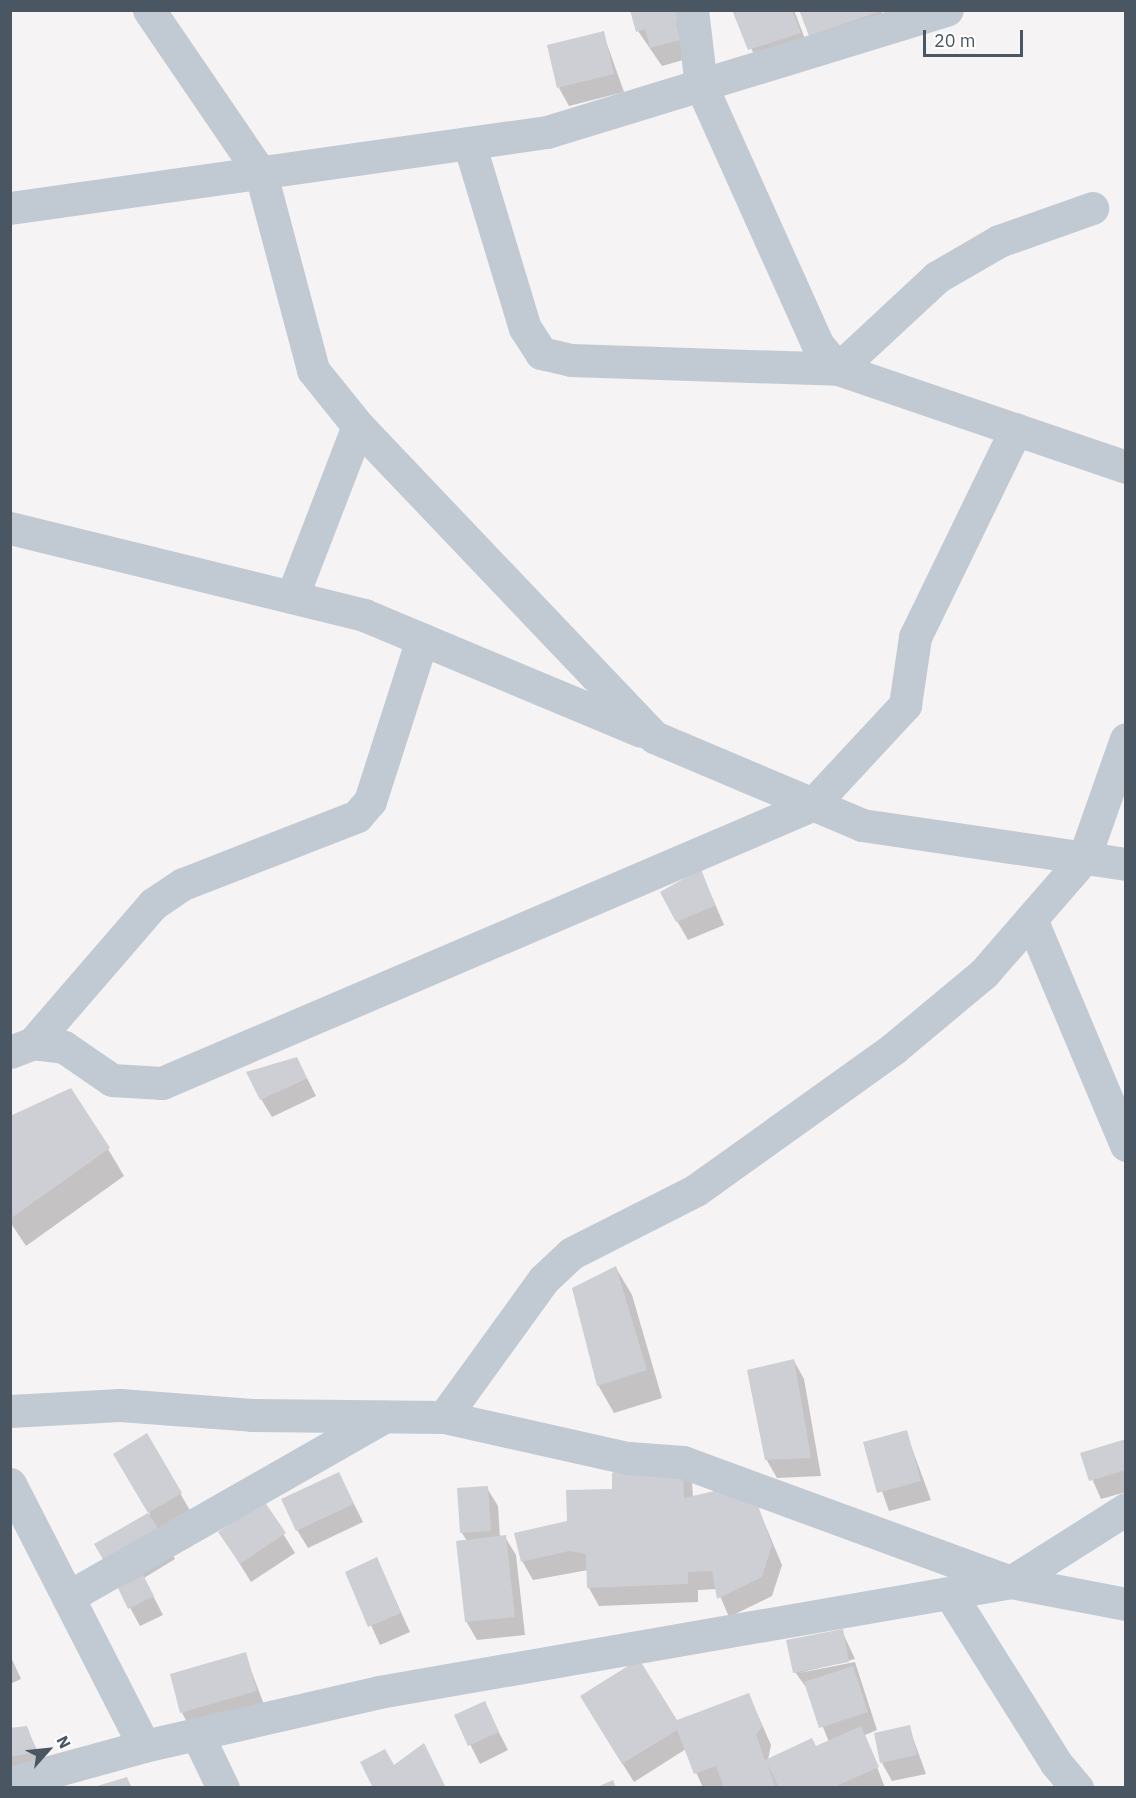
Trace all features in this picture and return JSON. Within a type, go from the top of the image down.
[{"type":"street","points":[[149,10],[261,174],[313,370],[358,426],[654,736]]},
{"type":"street","points":[[692,10],[701,85],[819,345],[838,369]]},
{"type":"street","points":[[10,208],[547,132],[947,10]]},
{"type":"street","points":[[469,143],[525,328],[541,353],[571,360],[838,369],[1125,467]]},
{"type":"street","points":[[838,369],[937,277],[999,241],[1092,208]]},
{"type":"street","points":[[292,597],[358,426]]},
{"type":"street","points":[[22,1047],[64,1047],[112,1080],[162,1083],[812,806],[905,705],[915,637],[1016,429]]},
{"type":"street","points":[[10,528],[364,615],[654,736],[812,806],[887,831],[1125,864]]},
{"type":"street","points":[[22,1047],[153,904],[183,884],[357,816],[370,801],[422,639]]},
{"type":"street","points":[[444,1417],[544,1279],[572,1253],[696,1190],[894,1048],[984,973],[1084,858],[1125,739]]},
{"type":"street","points":[[1031,920],[1125,1145]]},
{"type":"street","points":[[10,1411],[120,1406],[252,1415],[444,1417],[628,1458],[682,1462],[1011,1582],[1125,1604]]},
{"type":"street","points":[[68,1597],[385,1416]]},
{"type":"street","points":[[10,1484],[144,1746]]},
{"type":"street","points":[[10,1783],[144,1746],[379,1692],[1011,1582],[1125,1509]]},
{"type":"street","points":[[950,1594],[1056,1763],[1077,1788]]},
{"type":"street","points":[[197,1734],[224,1788]]},
{"type":"building","points":[[630,10],[682,10],[685,19],[676,22],[680,40],[650,48],[645,29],[636,32]]},
{"type":"building","points":[[732,10],[792,10],[801,33],[748,50]]},
{"type":"building","points":[[799,10],[881,10],[881,11],[809,36]]},
{"type":"building","points":[[604,31],[614,74],[557,88],[547,45]]},
{"type":"building","points":[[701,869],[715,906],[676,922],[660,892]]},
{"type":"building","points":[[297,1057],[307,1078],[260,1100],[246,1072]]},
{"type":"building","points":[[71,1088],[110,1148],[10,1219],[10,1116]]},
{"type":"building","points":[[616,1266],[647,1370],[597,1386],[572,1288]]},
{"type":"building","points":[[794,1359],[811,1458],[765,1460],[747,1370]]},
{"type":"building","points":[[907,1430],[921,1481],[877,1493],[863,1442]]},
{"type":"building","points":[[147,1433],[182,1493],[148,1513],[113,1454]]},
{"type":"building","points":[[1126,1439],[1126,1470],[1089,1481],[1080,1453]]},
{"type":"building","points":[[683,1462],[684,1498],[723,1489],[755,1497],[772,1545],[762,1577],[717,1599],[712,1571],[688,1572],[688,1584],[587,1588],[586,1554],[569,1551],[521,1562],[514,1533],[567,1521],[566,1490],[612,1489],[612,1473],[629,1464]]},
{"type":"building","points":[[339,1472],[354,1504],[296,1531],[281,1499]]},
{"type":"building","points":[[488,1486],[491,1531],[460,1533],[457,1488]]},
{"type":"building","points":[[264,1501],[286,1533],[240,1564],[218,1532]]},
{"type":"building","points":[[148,1513],[166,1540],[111,1573],[94,1544]]},
{"type":"building","points":[[506,1535],[515,1617],[465,1622],[456,1541]]},
{"type":"building","points":[[377,1557],[401,1613],[368,1627],[345,1572]]},
{"type":"building","points":[[143,1575],[154,1596],[128,1609],[118,1588]]},
{"type":"building","points":[[843,1629],[849,1662],[793,1673],[786,1640]]},
{"type":"building","points":[[246,1652],[257,1691],[180,1713],[170,1674]]},
{"type":"building","points":[[639,1659],[677,1720],[749,1693],[762,1726],[756,1735],[765,1760],[812,1738],[816,1746],[861,1726],[879,1767],[832,1788],[779,1788],[767,1763],[776,1788],[724,1788],[716,1766],[694,1774],[677,1730],[622,1764],[580,1696]]},
{"type":"building","points":[[853,1666],[868,1712],[819,1728],[804,1682]]},
{"type":"building","points":[[485,1701],[499,1732],[468,1746],[454,1715]]},
{"type":"building","points":[[910,1725],[917,1755],[880,1763],[874,1733]]},
{"type":"building","points":[[27,1726],[37,1752],[10,1757],[10,1728]]},
{"type":"building","points":[[424,1743],[446,1788],[373,1788],[360,1762],[385,1749],[394,1765]]},
{"type":"building","points":[[127,1777],[132,1788],[94,1788],[94,1787]]},
{"type":"building","points":[[613,1780],[616,1788],[595,1788]]}]
